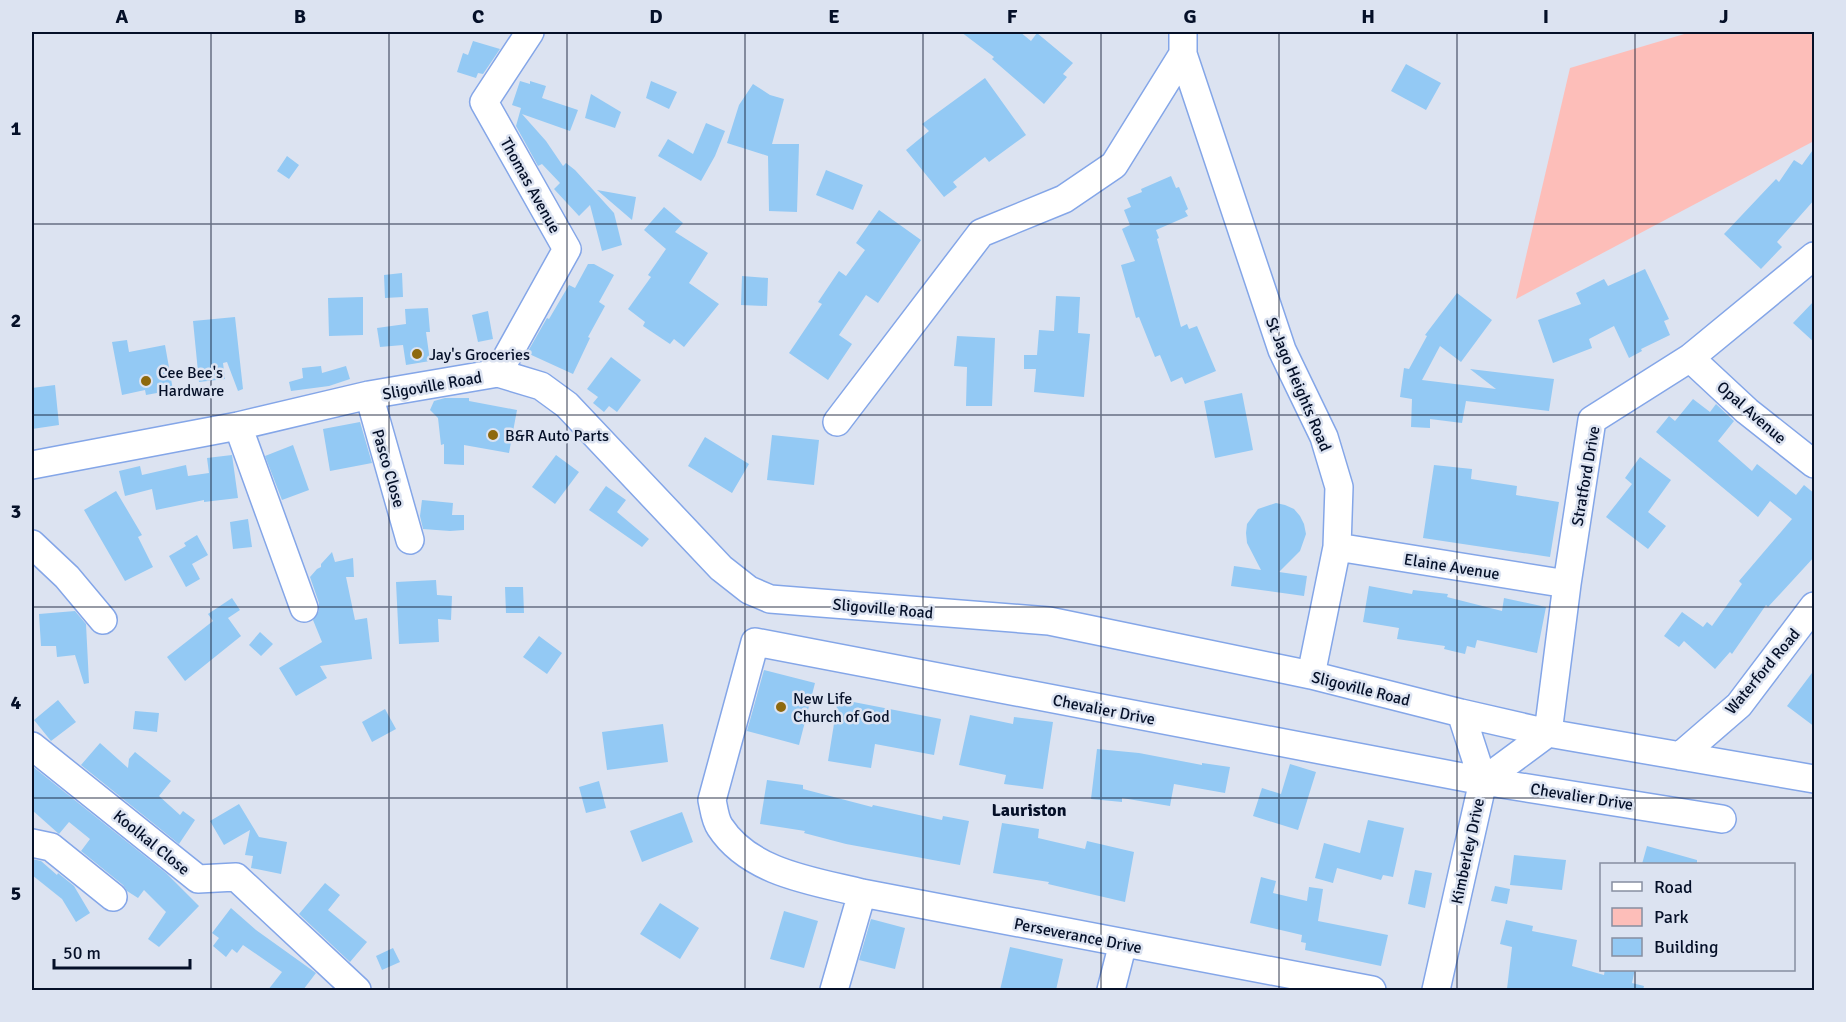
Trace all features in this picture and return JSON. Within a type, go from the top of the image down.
[{"type":"street","name":"Thomas Avenue","points":[[498,374],[567,249],[484,102],[530,32]]},
{"type":"street","points":[[837,422],[981,233],[1064,199],[1114,165],[1183,43]]},
{"type":"street","name":"St Jago Heights Road","points":[[1183,43],[1282,350],[1324,438],[1339,487],[1337,547],[1311,675]]},
{"type":"street","name":"Stratford Drive","points":[[1548,733],[1567,584],[1592,420],[1690,358],[1815,256]]},
{"type":"street","name":"Opal Avenue","points":[[1690,358],[1747,411],[1815,464]]},
{"type":"street","name":"Sligoville Road","points":[[32,465],[238,426],[369,396],[498,374],[541,386],[567,405],[721,568],[750,590],[770,599],[1049,621],[1311,675],[1548,733],[1815,779]]},
{"type":"street","name":"Pasco Close","points":[[369,396],[410,540]]},
{"type":"street","points":[[238,426],[304,608]]},
{"type":"street","points":[[32,544],[67,577],[103,620]]},
{"type":"street","name":"Elaine Avenue","points":[[1337,547],[1567,584]]},
{"type":"street","name":"Waterford Road","points":[[1680,756],[1739,705],[1815,606]]},
{"type":"street","name":"Chevalier Drive","points":[[784,873],[742,852],[718,826],[712,800],[755,642],[1483,781],[1722,819]]},
{"type":"street","name":"Kimberley Drive","points":[[1436,990],[1483,781],[1461,713]]},
{"type":"street","points":[[1483,781],[1548,733]]},
{"type":"street","name":"Koolkal Close","points":[[32,746],[198,879],[236,877],[357,990]]},
{"type":"street","points":[[32,843],[51,847],[113,897]]},
{"type":"street","name":"Perseverance Drive","points":[[784,873],[862,893],[1372,990]]},
{"type":"street","points":[[834,990],[862,893]]},
{"type":"street","points":[[1111,990],[1123,943]]},
{"type":"green space","points":[[1691,32],[1814,32],[1814,141],[1516,299],[1570,68]]},
{"type":"building","points":[[961,32],[1020,32],[1031,41],[1037,33],[1073,63],[1063,74],[1067,77],[1044,104],[992,59],[994,57]]},
{"type":"building","points":[[473,41],[500,49],[483,74],[478,73],[476,78],[457,72],[463,53],[468,55]]},
{"type":"building","points":[[1406,64],[1441,83],[1426,110],[1391,91]]},
{"type":"building","points":[[985,78],[1026,135],[989,162],[985,157],[953,182],[957,187],[944,197],[906,150],[929,131],[922,124]]},
{"type":"building","points":[[520,81],[530,84],[530,81],[546,86],[542,98],[578,110],[570,131],[522,114],[546,141],[563,166],[566,163],[575,170],[614,213],[622,245],[602,251],[590,205],[579,216],[554,189],[560,183],[542,164],[538,166],[516,126],[521,108],[512,105]]},
{"type":"building","points":[[651,81],[677,92],[669,109],[646,98]]},
{"type":"building","points":[[753,84],[770,95],[784,99],[772,144],[799,144],[797,212],[769,211],[768,156],[727,143],[739,105]]},
{"type":"building","points":[[591,94],[621,112],[615,128],[585,118]]},
{"type":"building","points":[[706,123],[725,131],[715,156],[701,181],[658,156],[668,139],[693,154]]},
{"type":"building","points":[[1815,147],[1815,199],[1777,242],[1782,247],[1761,269],[1724,234],[1776,179],[1779,182],[1794,160],[1802,165]]},
{"type":"building","points":[[287,156],[299,165],[289,179],[277,171]]},
{"type":"building","points":[[826,170],[863,185],[853,210],[816,195]]},
{"type":"building","points":[[1171,176],[1176,188],[1179,187],[1188,209],[1185,211],[1188,216],[1156,230],[1159,238],[1157,239],[1181,327],[1187,324],[1189,329],[1197,326],[1216,371],[1185,384],[1182,377],[1171,382],[1160,355],[1155,357],[1139,317],[1136,318],[1121,265],[1135,261],[1122,229],[1130,225],[1124,210],[1131,207],[1127,198]]},
{"type":"building","points":[[597,190],[636,197],[632,220]]},
{"type":"building","points":[[664,207],[683,223],[675,232],[708,253],[689,283],[719,304],[684,347],[674,339],[670,344],[643,326],[645,322],[628,309],[651,277],[648,275],[666,249],[644,230]]},
{"type":"building","points":[[879,210],[921,240],[878,303],[866,295],[839,335],[852,344],[828,380],[789,353],[822,304],[818,302],[839,271],[846,276],[865,250],[856,243]]},
{"type":"building","points":[[588,264],[594,264],[614,275],[599,302],[605,306],[588,337],[590,338],[573,374],[527,353],[569,285],[575,288]]},
{"type":"building","points":[[1645,269],[1669,319],[1664,321],[1670,335],[1641,349],[1642,351],[1629,358],[1614,326],[1589,339],[1592,348],[1553,363],[1538,320],[1581,304],[1576,293],[1604,279],[1608,286]]},
{"type":"building","points":[[402,273],[403,297],[385,298],[384,275]]},
{"type":"building","points":[[742,276],[768,278],[767,306],[741,305]]},
{"type":"building","points":[[1457,293],[1492,320],[1461,362],[1440,346],[1422,380],[1496,389],[1470,369],[1554,379],[1549,411],[1466,401],[1462,423],[1430,419],[1430,428],[1411,427],[1412,399],[1400,397],[1404,368],[1409,369],[1427,336],[1425,335]]},
{"type":"building","points":[[1056,296],[1080,297],[1078,333],[1090,334],[1084,397],[1034,392],[1036,369],[1024,369],[1024,355],[1037,355],[1039,330],[1054,331]]},
{"type":"building","points":[[363,297],[363,335],[329,336],[328,298]]},
{"type":"building","points":[[1815,300],[1815,343],[1793,323]]},
{"type":"building","points":[[428,308],[430,332],[426,332],[430,361],[406,365],[403,345],[380,347],[377,328],[406,324],[405,309]]},
{"type":"building","points":[[488,311],[493,339],[478,342],[472,315]]},
{"type":"building","points":[[235,317],[243,389],[238,391],[227,362],[223,363],[225,379],[199,382],[193,321]]},
{"type":"building","points":[[957,336],[995,338],[992,406],[966,406],[967,367],[954,366]]},
{"type":"building","points":[[127,340],[129,352],[165,345],[173,390],[146,395],[145,390],[122,395],[112,342]]},
{"type":"building","points":[[611,357],[641,380],[617,412],[609,406],[604,412],[593,403],[598,397],[587,389]]},
{"type":"building","points":[[321,366],[322,373],[346,366],[350,379],[329,386],[291,391],[289,382],[303,378],[302,368]]},
{"type":"building","points":[[55,385],[59,425],[32,429],[32,388]]},
{"type":"building","points":[[1242,393],[1253,450],[1215,458],[1204,401]]},
{"type":"building","points":[[445,398],[469,398],[469,401],[517,410],[509,453],[464,445],[464,465],[444,464],[444,444],[441,445],[438,418],[430,410],[434,401]]},
{"type":"building","points":[[1693,399],[1710,412],[1716,404],[1734,421],[1718,441],[1752,471],[1757,464],[1796,495],[1804,485],[1815,494],[1815,556],[1768,607],[1766,605],[1732,654],[1730,652],[1715,669],[1684,641],[1679,647],[1664,636],[1682,612],[1703,627],[1707,622],[1712,626],[1742,584],[1739,581],[1792,519],[1770,501],[1758,517],[1656,432],[1669,416],[1675,421]]},
{"type":"building","points":[[360,422],[372,463],[330,471],[323,429]]},
{"type":"building","points":[[772,435],[819,440],[814,485],[767,480]]},
{"type":"building","points":[[705,437],[749,464],[732,493],[688,466]]},
{"type":"building","points":[[293,445],[309,490],[282,500],[265,456]]},
{"type":"building","points":[[232,455],[238,498],[204,502],[204,500],[156,510],[152,489],[125,496],[119,471],[140,466],[142,475],[186,465],[188,476],[209,473],[207,458]]},
{"type":"building","points":[[556,455],[579,472],[555,504],[532,487]]},
{"type":"building","points":[[1640,457],[1671,480],[1648,512],[1666,526],[1648,549],[1606,517],[1632,484],[1625,478]]},
{"type":"building","points":[[1434,465],[1472,469],[1471,479],[1517,486],[1516,495],[1559,502],[1550,557],[1423,538]]},
{"type":"building","points":[[606,486],[626,500],[617,512],[649,539],[642,547],[589,510]]},
{"type":"building","points":[[116,491],[142,535],[138,537],[153,567],[125,581],[84,510]]},
{"type":"building","points":[[422,500],[453,503],[452,515],[464,515],[464,530],[423,529],[420,516]]},
{"type":"building","points":[[1276,503],[1294,509],[1304,524],[1306,534],[1300,551],[1279,572],[1307,576],[1304,596],[1231,586],[1234,566],[1261,570],[1247,543],[1247,524],[1258,509]]},
{"type":"building","points":[[248,519],[252,547],[233,549],[230,522]]},
{"type":"building","points":[[197,535],[208,555],[192,564],[200,579],[186,587],[169,556],[186,546],[184,543]]},
{"type":"building","points":[[332,552],[335,562],[353,558],[354,577],[346,577],[355,620],[367,618],[372,659],[320,666],[327,678],[296,696],[279,668],[322,642],[313,620],[319,611],[319,603],[310,577]]},
{"type":"building","points":[[436,580],[437,595],[452,596],[451,620],[438,619],[439,642],[399,644],[396,582]]},
{"type":"building","points":[[1369,586],[1412,594],[1413,590],[1448,594],[1447,597],[1502,611],[1504,598],[1546,607],[1537,653],[1477,640],[1475,648],[1467,646],[1465,654],[1444,649],[1445,646],[1397,639],[1399,628],[1363,622]]},
{"type":"building","points":[[505,587],[523,587],[524,613],[506,613]]},
{"type":"building","points":[[232,598],[240,610],[228,618],[241,636],[185,681],[167,657],[213,621],[208,614]]},
{"type":"building","points":[[75,611],[86,624],[89,683],[84,684],[75,655],[57,657],[56,646],[41,646],[39,614]]},
{"type":"building","points":[[260,632],[273,644],[261,656],[249,645]]},
{"type":"building","points":[[539,636],[562,653],[547,674],[523,657]]},
{"type":"building","points":[[1815,669],[1815,727],[1787,706]]},
{"type":"building","name":"New Life Church of God","points":[[764,670],[815,683],[799,745],[747,731]]},
{"type":"building","points":[[838,699],[941,719],[934,755],[875,744],[871,768],[828,761]]},
{"type":"building","points":[[58,700],[76,722],[51,741],[34,720]]},
{"type":"building","points":[[385,709],[396,729],[372,742],[362,722]]},
{"type":"building","points":[[135,711],[159,713],[157,732],[133,729]]},
{"type":"building","points":[[970,715],[1013,724],[1014,717],[1053,722],[1043,789],[1004,784],[1006,775],[959,765]]},
{"type":"building","points":[[663,724],[668,762],[607,770],[602,732]]},
{"type":"building","points":[[100,743],[128,768],[129,759],[135,752],[171,781],[159,796],[180,815],[183,811],[195,820],[179,844],[81,765]]},
{"type":"building","points":[[1097,749],[1230,767],[1225,793],[1174,784],[1170,806],[1122,798],[1122,802],[1091,799]]},
{"type":"building","points":[[1290,764],[1316,772],[1298,830],[1253,816],[1262,788],[1281,794]]},
{"type":"building","points":[[32,766],[166,873],[199,906],[159,947],[148,939],[166,912],[144,890],[138,898],[127,891],[123,885],[81,851],[90,839],[69,822],[59,834],[32,810]]},
{"type":"building","points":[[767,780],[803,785],[803,789],[872,807],[873,805],[942,820],[943,816],[969,821],[960,865],[846,844],[804,833],[805,831],[760,824]]},
{"type":"building","points":[[599,781],[606,808],[586,813],[579,787]]},
{"type":"building","points":[[239,804],[259,837],[287,842],[281,874],[251,868],[253,856],[245,855],[250,830],[224,845],[210,821]]},
{"type":"building","points":[[682,812],[693,842],[642,862],[630,831]]},
{"type":"building","points":[[1368,820],[1404,828],[1393,877],[1383,875],[1381,880],[1337,868],[1333,883],[1315,878],[1324,843],[1360,853]]},
{"type":"building","points":[[1002,823],[1039,829],[1038,838],[1085,849],[1087,841],[1134,852],[1125,902],[1048,884],[1049,882],[993,873]]},
{"type":"building","points":[[1647,846],[1697,860],[1697,863],[1642,863]]},
{"type":"building","points":[[1514,855],[1566,860],[1562,890],[1510,885]]},
{"type":"building","points":[[32,859],[41,861],[74,886],[90,913],[76,922],[62,899],[32,875]]},
{"type":"building","points":[[1415,870],[1432,873],[1425,908],[1408,904]]},
{"type":"building","points":[[1261,877],[1276,881],[1273,893],[1307,901],[1309,887],[1323,889],[1318,921],[1388,935],[1381,966],[1305,950],[1306,943],[1301,942],[1302,935],[1250,923]]},
{"type":"building","points":[[325,883],[340,895],[328,910],[367,942],[350,962],[299,914]]},
{"type":"building","points":[[1495,886],[1510,889],[1507,904],[1491,901]]},
{"type":"building","points":[[660,903],[699,928],[680,959],[640,934]]},
{"type":"building","points":[[231,908],[256,930],[316,973],[303,990],[268,990],[282,972],[243,945],[237,953],[232,949],[226,957],[213,946],[219,938],[212,933]]},
{"type":"building","points":[[784,911],[818,921],[804,968],[770,959]]},
{"type":"building","points":[[871,919],[905,928],[895,969],[859,960]]},
{"type":"building","points":[[1506,920],[1533,926],[1532,931],[1577,940],[1572,966],[1604,975],[1605,971],[1635,971],[1632,983],[1644,986],[1643,990],[1507,989],[1512,947],[1500,944]]},
{"type":"building","points":[[1010,947],[1063,959],[1056,990],[1000,990]]},
{"type":"building","points":[[393,948],[400,962],[382,970],[376,956]]},
{"type":"place","name":"Jay's Groceries","points":[[417,354]]},
{"type":"place","name":"Cee Bee's Hardware","points":[[146,381]]},
{"type":"place","name":"B&R Auto Parts","points":[[493,435]]},
{"type":"place","name":"New Life Church of God","points":[[781,707]]},
{"type":"district","name":"Lauriston","points":[[1029,810]]}]
